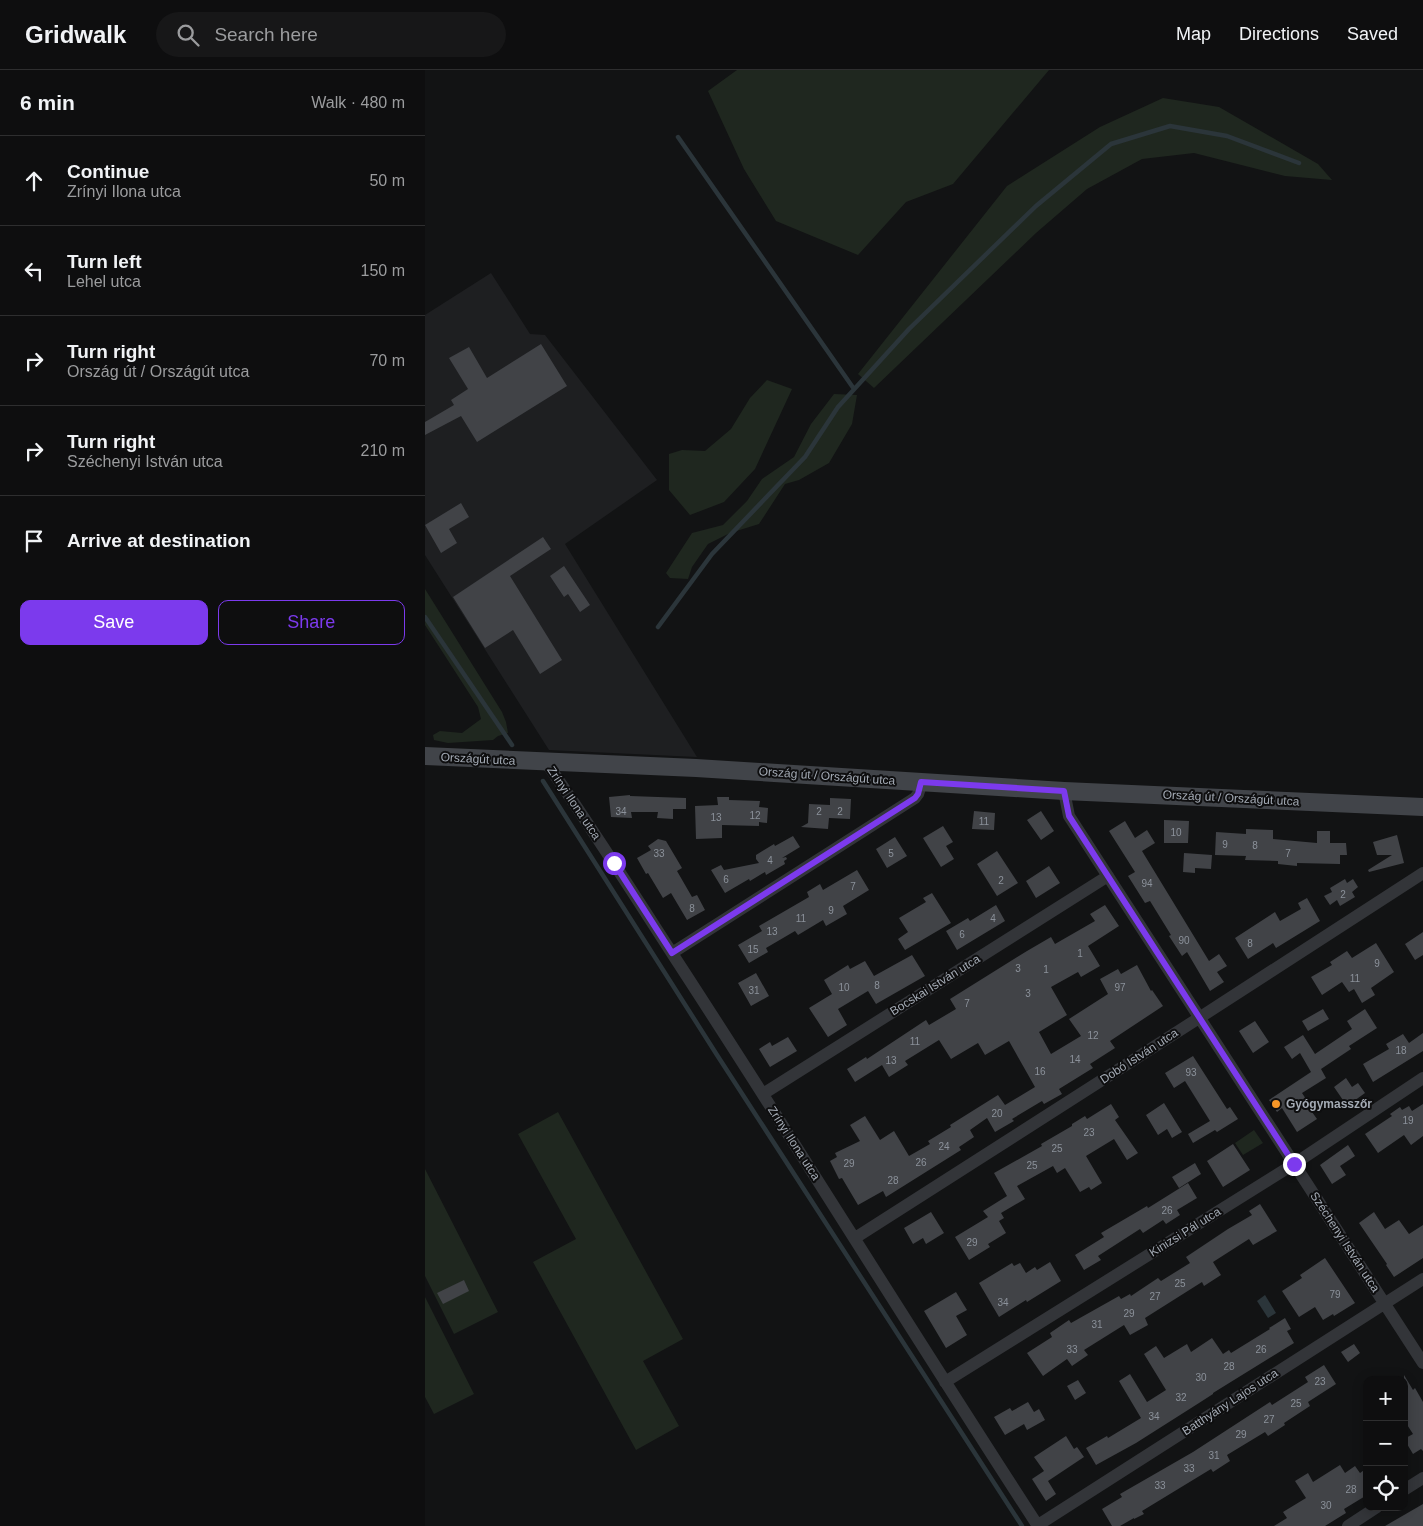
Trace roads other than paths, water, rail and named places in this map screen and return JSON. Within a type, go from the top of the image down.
[{"type":"main road","name":"Országút utca","points":[[425,756],[538,762]]},
{"type":"main road","name":"Ország út / Országút utca","points":[[538,762],[706,769],[1064,791],[1423,807]]},
{"type":"street","name":"Zrínyi Ilona utca","points":[[538,762],[672,953],[1038,1526]]},
{"type":"street","points":[[672,953],[915,798],[921,782]]},
{"type":"street","name":"Széchenyi István utca","points":[[1064,791],[1069,816],[1423,1363]]},
{"type":"street","name":"Dobó István utca","points":[[855,1238],[1423,873]]},
{"type":"street","name":"Bocskai István utca","points":[[763,1094],[1108,876]]},
{"type":"street","name":"Kinizsi Pál utca","points":[[945,1382],[1294,1164],[1423,1078]]},
{"type":"street","name":"Batthyány Lajos utca","points":[[1038,1526],[1423,1279]]},
{"type":"street","points":[[1408,1487],[1423,1478]]},
{"type":"street","points":[[1348,1526],[1371,1511]]},
{"type":"waterway","points":[[658,627],[712,554],[805,457],[838,407],[909,329],[1036,206],[1111,144],[1170,126],[1227,136],[1299,163]]},
{"type":"waterway","points":[[678,137],[854,389]]},
{"type":"waterway","points":[[425,617],[512,745]]},
{"type":"waterway","points":[[543,781],[717,1055],[1022,1526]]},
{"type":"place","name":"Gyógymasszőr","points":[[1276,1104]]}]
